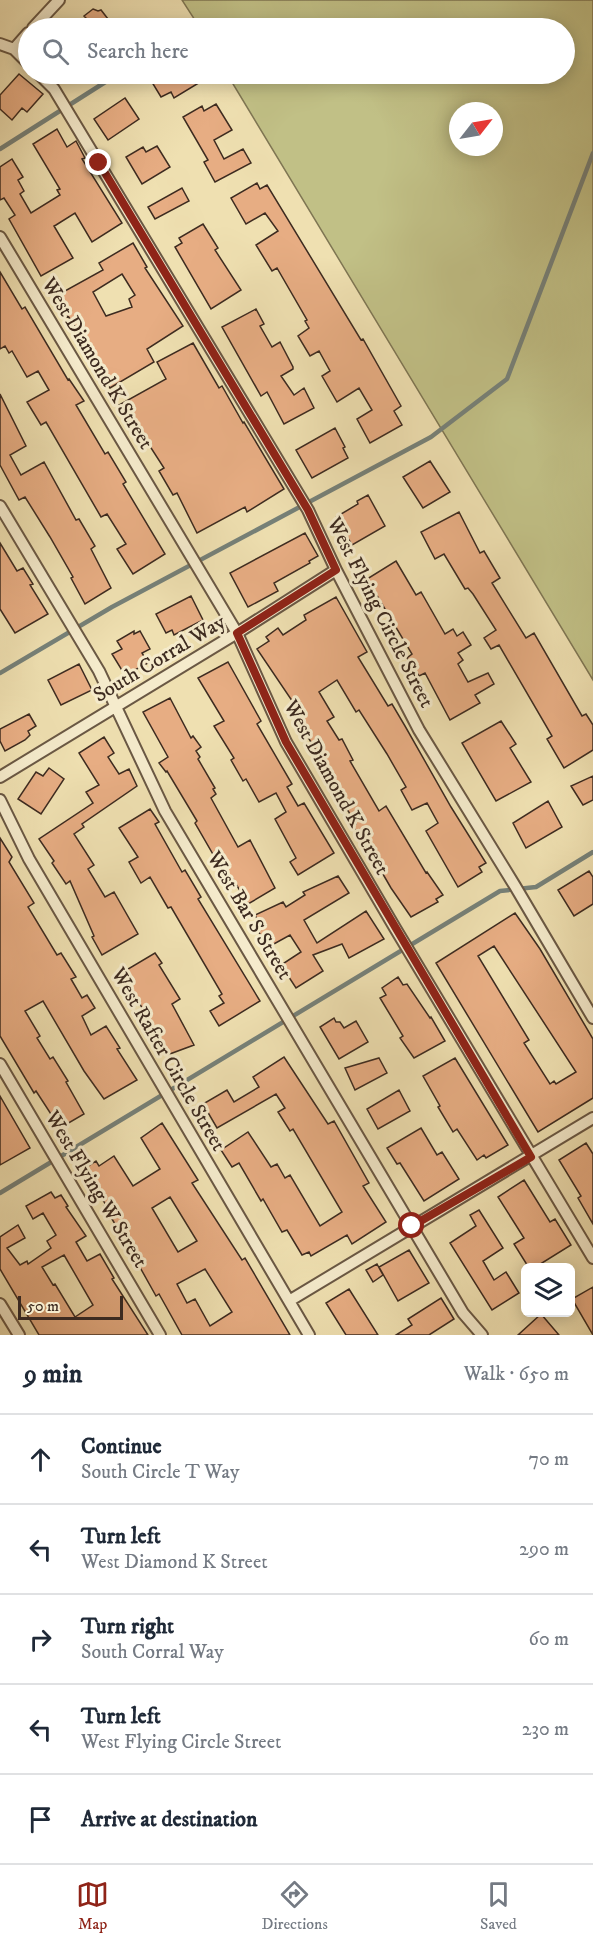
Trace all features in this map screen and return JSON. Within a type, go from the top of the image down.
[{"type":"street","points":[[42,18],[59,0]]},
{"type":"street","points":[[0,44],[18,53]]},
{"type":"street","points":[[14,49],[18,44]]},
{"type":"street","name":"West Flying Circle Street","points":[[50,84],[127,207],[308,510],[336,570],[419,730],[593,1018]]},
{"type":"street","name":"West Diamond K Street","points":[[0,237],[237,633],[286,742],[593,1258]]},
{"type":"street","name":"West Bar S Street","points":[[0,506],[99,671],[165,811],[463,1312],[482,1335]]},
{"type":"street","name":"South Corral Way","points":[[0,777],[336,570]]},
{"type":"street","name":"West Rafter Circle Street","points":[[0,800],[29,859],[309,1335]]},
{"type":"street","name":"West Flying W Street","points":[[0,1064],[160,1335]]},
{"type":"street","points":[[289,1301],[593,1118]]},
{"type":"street","points":[[0,1304],[19,1335]]},
{"type":"shaded area","points":[[182,0],[593,0],[593,680],[233,84],[575,84],[575,18],[194,18]]},
{"type":"building","points":[[93,9],[101,10],[107,18],[86,18],[84,16]]},
{"type":"building","points":[[18,75],[18,84],[31,84],[43,94],[27,112],[22,108],[12,120],[0,109],[0,95]]},
{"type":"building","points":[[153,84],[197,84],[174,98],[171,92],[161,97]]},
{"type":"building","points":[[125,98],[139,119],[108,140],[94,119]]},
{"type":"building","points":[[216,104],[232,130],[214,140],[224,159],[243,149],[251,163],[215,182],[204,162],[208,160],[183,117],[202,106],[204,111]]},
{"type":"building","points":[[57,129],[67,147],[76,141],[85,158],[82,159],[122,223],[92,242],[75,213],[54,226],[73,258],[41,276],[9,219],[15,215],[4,198],[0,200],[0,167],[12,159],[23,177],[18,180],[24,191],[20,194],[31,213],[60,195],[57,190],[60,189],[33,144]]},
{"type":"building","points":[[157,146],[170,167],[142,184],[126,157],[143,147],[146,152]]},
{"type":"building","points":[[257,183],[260,189],[267,185],[361,340],[363,339],[401,406],[394,411],[402,425],[370,443],[357,419],[372,410],[359,388],[337,402],[322,376],[330,371],[319,351],[310,356],[298,336],[309,328],[305,321],[307,320],[277,268],[272,271],[256,245],[278,231],[265,213],[246,224],[231,198]]},
{"type":"building","points":[[182,188],[189,201],[155,219],[148,207]]},
{"type":"building","points":[[203,224],[218,248],[215,250],[241,290],[211,309],[175,247],[182,243],[179,238]]},
{"type":"building","points":[[133,243],[147,267],[145,268],[183,326],[147,349],[154,362],[110,388],[95,364],[99,362],[54,297],[103,270],[99,263]],"holes":[[[122,274],[135,295],[129,299],[132,307],[106,316],[93,292]]]},
{"type":"building","points":[[0,272],[22,309],[25,307],[68,380],[84,401],[76,405],[105,454],[108,452],[126,482],[123,484],[165,554],[133,574],[117,549],[126,544],[107,514],[101,517],[46,422],[41,425],[27,402],[49,390],[38,371],[27,377],[12,351],[9,353],[5,346],[0,349]]},
{"type":"building","points":[[256,309],[264,324],[260,326],[272,347],[280,342],[293,367],[281,376],[294,395],[304,388],[314,408],[284,424],[267,392],[261,396],[222,327]]},
{"type":"building","points":[[193,343],[219,388],[222,386],[284,489],[247,512],[245,507],[197,533],[177,493],[173,495],[159,471],[164,468],[135,423],[131,425],[119,405],[166,379],[157,362]]},
{"type":"building","points":[[0,394],[26,446],[10,455],[21,475],[44,462],[76,520],[79,519],[95,546],[91,549],[111,588],[85,604],[71,578],[73,577],[50,537],[25,497],[19,500],[0,465]]},
{"type":"building","points":[[335,428],[348,458],[312,478],[296,450]]},
{"type":"building","points":[[430,461],[450,492],[423,508],[403,477]]},
{"type":"building","points":[[368,495],[385,526],[352,545],[336,517]]},
{"type":"building","points":[[459,512],[480,553],[484,551],[500,578],[492,583],[526,638],[534,633],[582,716],[586,714],[593,725],[593,750],[564,768],[547,739],[552,736],[499,645],[491,649],[484,638],[496,630],[473,594],[468,588],[465,589],[444,554],[435,559],[421,532]]},
{"type":"building","points":[[305,533],[318,556],[274,583],[278,591],[248,607],[230,573]]},
{"type":"building","points":[[0,543],[17,571],[23,568],[33,584],[30,585],[48,614],[15,633],[0,609]]},
{"type":"building","points":[[396,561],[416,595],[421,592],[445,634],[453,629],[457,636],[463,632],[471,645],[458,653],[463,660],[458,664],[468,682],[488,673],[494,684],[475,695],[480,703],[450,720],[425,673],[419,676],[407,658],[412,654],[367,579]]},
{"type":"building","points":[[191,596],[203,620],[174,635],[172,630],[166,633],[156,614]]},
{"type":"building","points":[[336,597],[367,652],[358,657],[388,706],[392,704],[486,863],[479,867],[482,872],[458,887],[426,831],[438,823],[427,803],[412,810],[401,790],[406,787],[387,754],[359,710],[356,712],[337,680],[319,692],[334,717],[327,721],[339,740],[342,739],[353,760],[350,761],[379,811],[386,806],[426,873],[443,895],[436,899],[438,902],[411,917],[353,826],[356,824],[294,714],[299,711],[257,649],[269,641],[266,637],[278,628],[283,635],[306,620],[304,615]]},
{"type":"building","points":[[134,631],[134,634],[140,631],[150,649],[142,653],[148,663],[133,671],[123,672],[112,654],[122,649],[117,641]]},
{"type":"building","points":[[228,662],[261,721],[257,724],[292,784],[287,787],[298,806],[304,803],[334,853],[298,875],[290,862],[296,858],[275,819],[286,812],[276,793],[259,802],[246,779],[243,781],[231,760],[234,758],[214,726],[224,721],[198,678]]},
{"type":"building","points":[[79,664],[92,690],[61,705],[48,680]]},
{"type":"building","points":[[170,698],[191,738],[193,736],[201,747],[196,751],[200,757],[198,759],[215,788],[213,789],[216,794],[211,798],[238,847],[250,840],[275,888],[248,904],[233,879],[229,882],[195,823],[197,821],[167,771],[159,763],[168,757],[143,712]]},
{"type":"building","points":[[29,714],[36,726],[28,731],[30,735],[25,740],[5,751],[0,741],[0,729]]},
{"type":"building","points":[[501,721],[516,744],[510,748],[531,782],[496,801],[462,743]]},
{"type":"building","points":[[104,737],[114,753],[108,757],[119,774],[129,769],[137,786],[82,824],[84,827],[74,834],[94,865],[88,869],[105,897],[114,892],[138,934],[102,955],[92,937],[94,936],[70,881],[66,884],[39,839],[93,803],[86,792],[99,785],[79,753]]},
{"type":"building","points":[[49,768],[64,779],[41,814],[18,799],[36,772],[43,776]]},
{"type":"building","points":[[593,776],[593,800],[583,805],[571,786]]},
{"type":"building","points":[[548,801],[562,827],[526,848],[513,823]]},
{"type":"building","points":[[150,809],[159,822],[155,824],[182,872],[185,870],[201,897],[198,899],[260,1001],[219,1026],[210,1011],[224,1003],[219,996],[222,994],[171,907],[168,908],[150,877],[141,883],[129,862],[138,857],[119,828]]},
{"type":"building","points":[[0,838],[12,857],[9,862],[34,903],[28,907],[57,955],[61,953],[76,977],[71,979],[82,998],[87,995],[95,1008],[82,1016],[91,1035],[106,1026],[120,1048],[117,1049],[137,1080],[104,1099],[84,1071],[43,1001],[25,1011],[40,1036],[37,1038],[50,1059],[53,1057],[68,1081],[66,1082],[84,1114],[60,1128],[36,1091],[34,1093],[0,1036]]},
{"type":"building","points":[[589,871],[593,877],[593,904],[574,916],[558,890]]},
{"type":"building","points":[[338,876],[349,893],[304,920],[317,943],[366,911],[384,939],[349,958],[342,944],[313,955],[323,971],[296,988],[281,965],[301,952],[290,935],[272,945],[268,940],[264,941],[255,926],[259,923],[255,915],[283,902],[286,907],[305,895],[303,892]]},
{"type":"building","points":[[515,913],[540,949],[593,1039],[593,1098],[538,1132],[436,963]],"holes":[[[494,946],[576,1072],[556,1084],[554,1081],[550,1084],[524,1043],[529,1040],[478,956]]]},
{"type":"building","points":[[155,953],[162,963],[159,965],[180,999],[172,1004],[194,1045],[167,1055],[123,972]]},
{"type":"building","points":[[398,977],[403,985],[407,984],[445,1041],[414,1058],[400,1038],[403,1036],[380,998],[386,995],[382,988]]},
{"type":"building","points":[[334,1018],[344,1028],[356,1021],[368,1042],[339,1059],[320,1027]]},
{"type":"building","points":[[284,1057],[328,1124],[334,1121],[369,1183],[363,1186],[386,1222],[352,1244],[347,1235],[311,1256],[309,1252],[302,1255],[287,1230],[282,1232],[239,1163],[232,1167],[221,1150],[248,1132],[271,1167],[277,1164],[285,1178],[290,1175],[320,1226],[342,1212],[293,1129],[290,1131],[278,1112],[285,1108],[276,1094],[217,1128],[203,1104],[227,1090],[234,1102],[259,1087],[253,1077]]},
{"type":"building","points":[[379,1058],[387,1073],[355,1090],[345,1068]]},
{"type":"building","points":[[455,1058],[508,1145],[486,1158],[484,1155],[477,1160],[457,1129],[453,1132],[423,1076]]},
{"type":"building","points":[[399,1090],[410,1111],[378,1129],[367,1109]]},
{"type":"building","points":[[0,1096],[30,1148],[0,1165]]},
{"type":"building","points":[[162,1123],[198,1180],[192,1183],[242,1260],[245,1258],[290,1335],[182,1335],[159,1294],[156,1296],[136,1263],[104,1206],[106,1205],[84,1169],[96,1161],[99,1166],[114,1156],[133,1186],[160,1169],[141,1138]],"holes":[[[170,1197],[197,1241],[178,1252],[152,1208]],[[205,1269],[232,1312],[210,1326],[195,1299],[187,1303],[177,1284]]]},
{"type":"building","points":[[421,1128],[437,1155],[442,1152],[459,1179],[424,1201],[400,1163],[397,1164],[387,1148]]},
{"type":"building","points":[[586,1143],[593,1154],[593,1224],[578,1198],[581,1196],[559,1160]]},
{"type":"building","points":[[524,1180],[550,1222],[555,1219],[571,1245],[542,1263],[526,1263],[514,1244],[524,1238],[498,1197]]},
{"type":"building","points":[[51,1192],[55,1198],[61,1195],[68,1206],[66,1207],[86,1236],[76,1242],[87,1261],[100,1254],[114,1278],[112,1279],[148,1335],[39,1335],[0,1269],[0,1237],[18,1225],[25,1238],[7,1248],[20,1265],[27,1261],[28,1264],[51,1248],[47,1241],[56,1235],[43,1213],[33,1219],[26,1206]],"holes":[[[64,1255],[93,1305],[75,1317],[42,1267]]]},
{"type":"building","points":[[479,1210],[503,1248],[483,1261],[494,1280],[506,1272],[519,1293],[492,1310],[450,1243],[476,1226],[470,1215]]},
{"type":"building","points":[[409,1250],[429,1283],[398,1301],[379,1267]]},
{"type":"building","points":[[377,1264],[383,1275],[373,1282],[366,1270]]},
{"type":"building","points":[[593,1287],[593,1335],[575,1304],[575,1297]]},
{"type":"building","points":[[349,1289],[378,1335],[346,1335],[326,1303]]},
{"type":"building","points":[[441,1298],[454,1319],[429,1335],[396,1335],[412,1325],[408,1319]]},
{"type":"building","points":[[538,1317],[544,1317],[559,1335],[518,1335]]},
{"type":"waterway","points":[[0,149],[102,84]]},
{"type":"waterway","points":[[0,673],[112,607],[431,437],[507,379],[593,153]]},
{"type":"waterway","points":[[0,1193],[500,891],[536,887],[593,852]]},
{"type":"route","points":[[99,163],[308,510],[336,570],[237,633],[286,742],[531,1157],[412,1226]]}]
